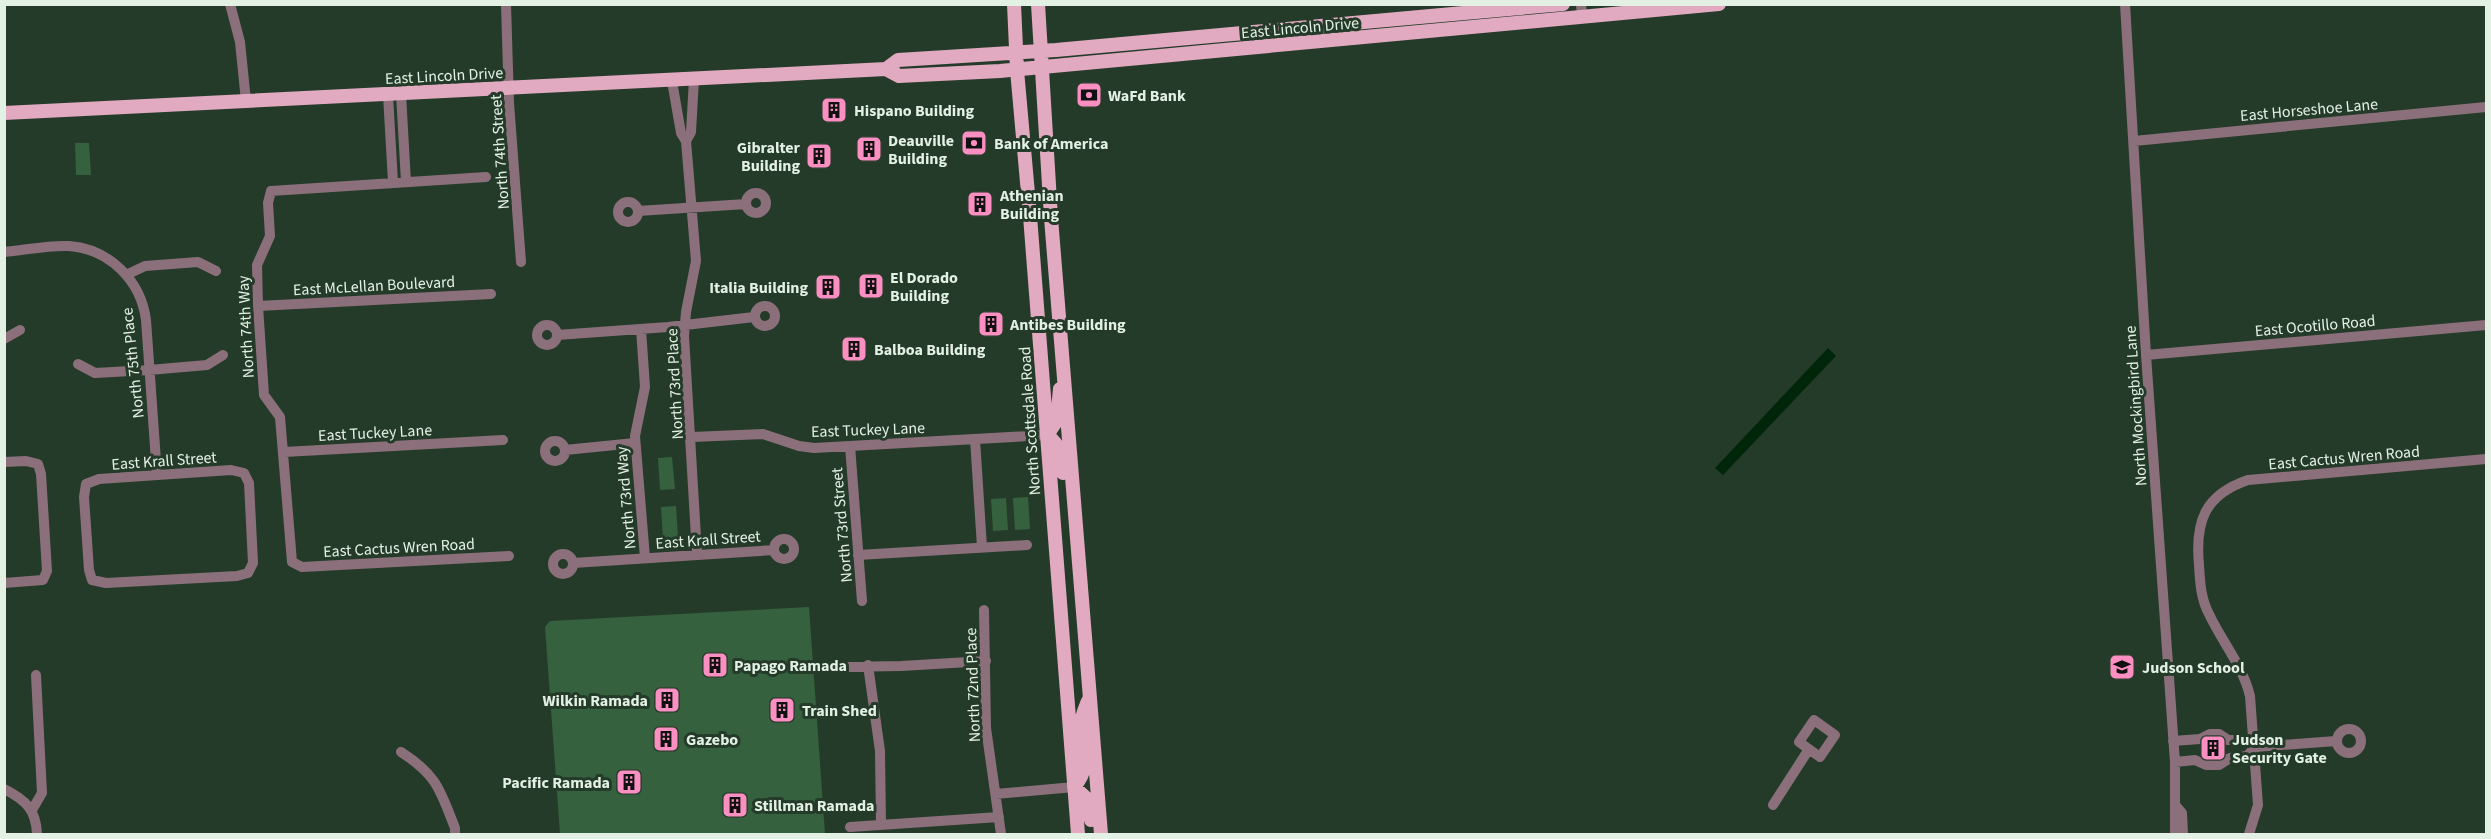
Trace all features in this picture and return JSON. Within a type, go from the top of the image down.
[{"type":"main road","name":"North Scottsdale Road","points":[[1014,4],[1017,70],[1078,834]]},
{"type":"main road","points":[[1038,4],[1056,280],[1101,834]]},
{"type":"main road","name":"East Lincoln Drive","points":[[886,69],[898,60],[1040,51],[1563,4]]},
{"type":"main road","name":"East Lincoln Drive","points":[[4,113],[886,69],[899,76],[1017,70],[1581,11],[1719,4]]},
{"type":"main road","points":[[1035,282],[1056,280]]},
{"type":"main road","points":[[1065,374],[1058,395],[1057,420],[1047,435],[1061,450],[1066,501],[1077,530]]},
{"type":"main road","points":[[1090,693],[1082,719],[1086,767],[1082,778],[1074,787],[1088,800],[1092,834]]},
{"type":"street","points":[[230,4],[240,42],[246,101]]},
{"type":"street","name":"North 74th Street","points":[[506,4],[509,88],[521,262]]},
{"type":"street","name":"North Mockingbird Lane","points":[[2125,4],[2146,355],[2175,762],[2175,834]]},
{"type":"street","name":"North 73rd Place","points":[[686,141],[691,132],[694,79]]},
{"type":"street","name":"North 73rd Place","points":[[672,81],[681,133],[686,141],[696,261],[685,324],[698,554]]},
{"type":"street","points":[[395,95],[406,182]]},
{"type":"street","points":[[395,95],[393,182],[486,177]]},
{"type":"street","name":"East Horseshoe Lane","points":[[2134,141],[2487,107]]},
{"type":"street","name":"North 74th Way","points":[[292,562],[280,417],[264,395],[258,306],[257,265],[270,236],[268,203],[271,191],[393,182]]},
{"type":"street","points":[[638,211],[746,204]]},
{"type":"street","name":"North 75th Place","points":[[4,252],[58,246],[79,248],[104,256],[126,274],[139,294],[145,310],[157,475]]},
{"type":"street","points":[[126,274],[145,266],[198,262],[216,271]]},
{"type":"street","name":"East McLellan Boulevard","points":[[258,306],[490,294]]},
{"type":"street","points":[[557,335],[754,317]]},
{"type":"street","name":"East Ocotillo Road","points":[[2146,355],[2487,325]]},
{"type":"street","name":"North 73rd Way","points":[[641,329],[645,387],[635,444],[645,558]]},
{"type":"street","points":[[4,339],[20,330]]},
{"type":"street","points":[[78,364],[95,373],[149,370],[207,365],[223,355]]},
{"type":"street","name":"East Tuckey Lane","points":[[692,437],[763,434],[799,446],[814,448],[1047,435]]},
{"type":"street","points":[[975,439],[982,547]]},
{"type":"street","name":"East Tuckey Lane","points":[[284,452],[503,440]]},
{"type":"street","points":[[565,450],[635,444]]},
{"type":"street","name":"North 73rd Street","points":[[850,446],[862,601]]},
{"type":"street","name":"East Cactus Wren Road","points":[[2255,747],[2246,678],[2208,613],[2201,594],[2197,539],[2200,519],[2211,503],[2222,492],[2248,480],[2487,459]]},
{"type":"street","points":[[4,462],[26,461],[38,464],[47,571],[43,580],[4,583]]},
{"type":"street","name":"East Krall Street","points":[[231,470],[244,473],[249,483],[253,562],[248,573],[237,576],[106,582],[92,580],[89,570],[85,507],[86,484],[99,479],[157,475],[231,470]]},
{"type":"street","points":[[858,555],[1027,545]]},
{"type":"street","name":"East Krall Street","points":[[573,563],[774,550]]},
{"type":"street","name":"East Cactus Wren Road","points":[[292,562],[302,567],[509,556]]},
{"type":"street","name":"North 72nd Place","points":[[984,610],[986,728],[999,817]]},
{"type":"street","points":[[836,667],[910,666],[986,661]]},
{"type":"street","points":[[868,665],[880,751],[881,824]]},
{"type":"street","points":[[32,810],[42,793],[36,675]]},
{"type":"street","points":[[2173,741],[2200,739],[2210,734],[2219,734],[2228,740],[2247,740],[2255,747],[2258,805],[2249,834]]},
{"type":"street","points":[[2228,740],[2231,749],[2230,758]]},
{"type":"street","points":[[2175,762],[2195,760],[2206,765],[2219,765],[2230,758],[2247,756],[2255,747],[2336,741]]},
{"type":"street","points":[[1773,806],[1809,749]]},
{"type":"street","points":[[401,752],[424,766],[438,787],[455,828],[455,834]]},
{"type":"street","points":[[996,794],[1074,787]]},
{"type":"street","points":[[4,789],[15,794],[32,810],[37,834]]},
{"type":"street","name":"North Mockingbird Lane","points":[[2176,806],[2182,813],[2183,834]]},
{"type":"street","points":[[850,827],[999,817],[1001,834]]},
{"type":"shaded area","points":[[75,143],[89,143],[91,175],[76,175]]},
{"type":"shaded area","points":[[1828,348],[1836,356],[1723,475],[1715,468]]},
{"type":"shaded area","points":[[672,457],[675,489],[660,490],[658,458]]},
{"type":"shaded area","points":[[1028,497],[1030,529],[1015,530],[1013,498]]},
{"type":"shaded area","points":[[1006,498],[1008,530],[993,531],[991,499]]},
{"type":"shaded area","points":[[676,506],[678,538],[663,540],[661,507]]},
{"type":"shaded area","points":[[809,607],[825,834],[560,834],[545,627],[550,621]]},
{"type":"place","name":"WaFd Bank","points":[[1089,95]]},
{"type":"place","name":"Hispano Building","points":[[834,110]]},
{"type":"place","name":"Bank of America","points":[[974,143]]},
{"type":"place","name":"Deauville Building","points":[[869,149]]},
{"type":"place","name":"Gibralter Building","points":[[819,156]]},
{"type":"place","name":"Athenian Building","points":[[980,204]]},
{"type":"place","name":"El Dorado Building","points":[[871,286]]},
{"type":"place","name":"Italia Building","points":[[828,287]]},
{"type":"place","name":"Antibes Building","points":[[991,324]]},
{"type":"place","name":"Balboa Building","points":[[854,349]]},
{"type":"place","name":"Papago Ramada","points":[[715,665]]},
{"type":"place","name":"Judson School","points":[[2122,667]]},
{"type":"place","name":"Wilkin Ramada","points":[[667,700]]},
{"type":"place","name":"Train Shed","points":[[782,710]]},
{"type":"place","name":"Gazebo","points":[[666,739]]},
{"type":"place","name":"Judson Security Gate","points":[[2213,748]]},
{"type":"place","name":"Pacific Ramada","points":[[629,782]]},
{"type":"place","name":"Stillman Ramada","points":[[735,805]]}]
